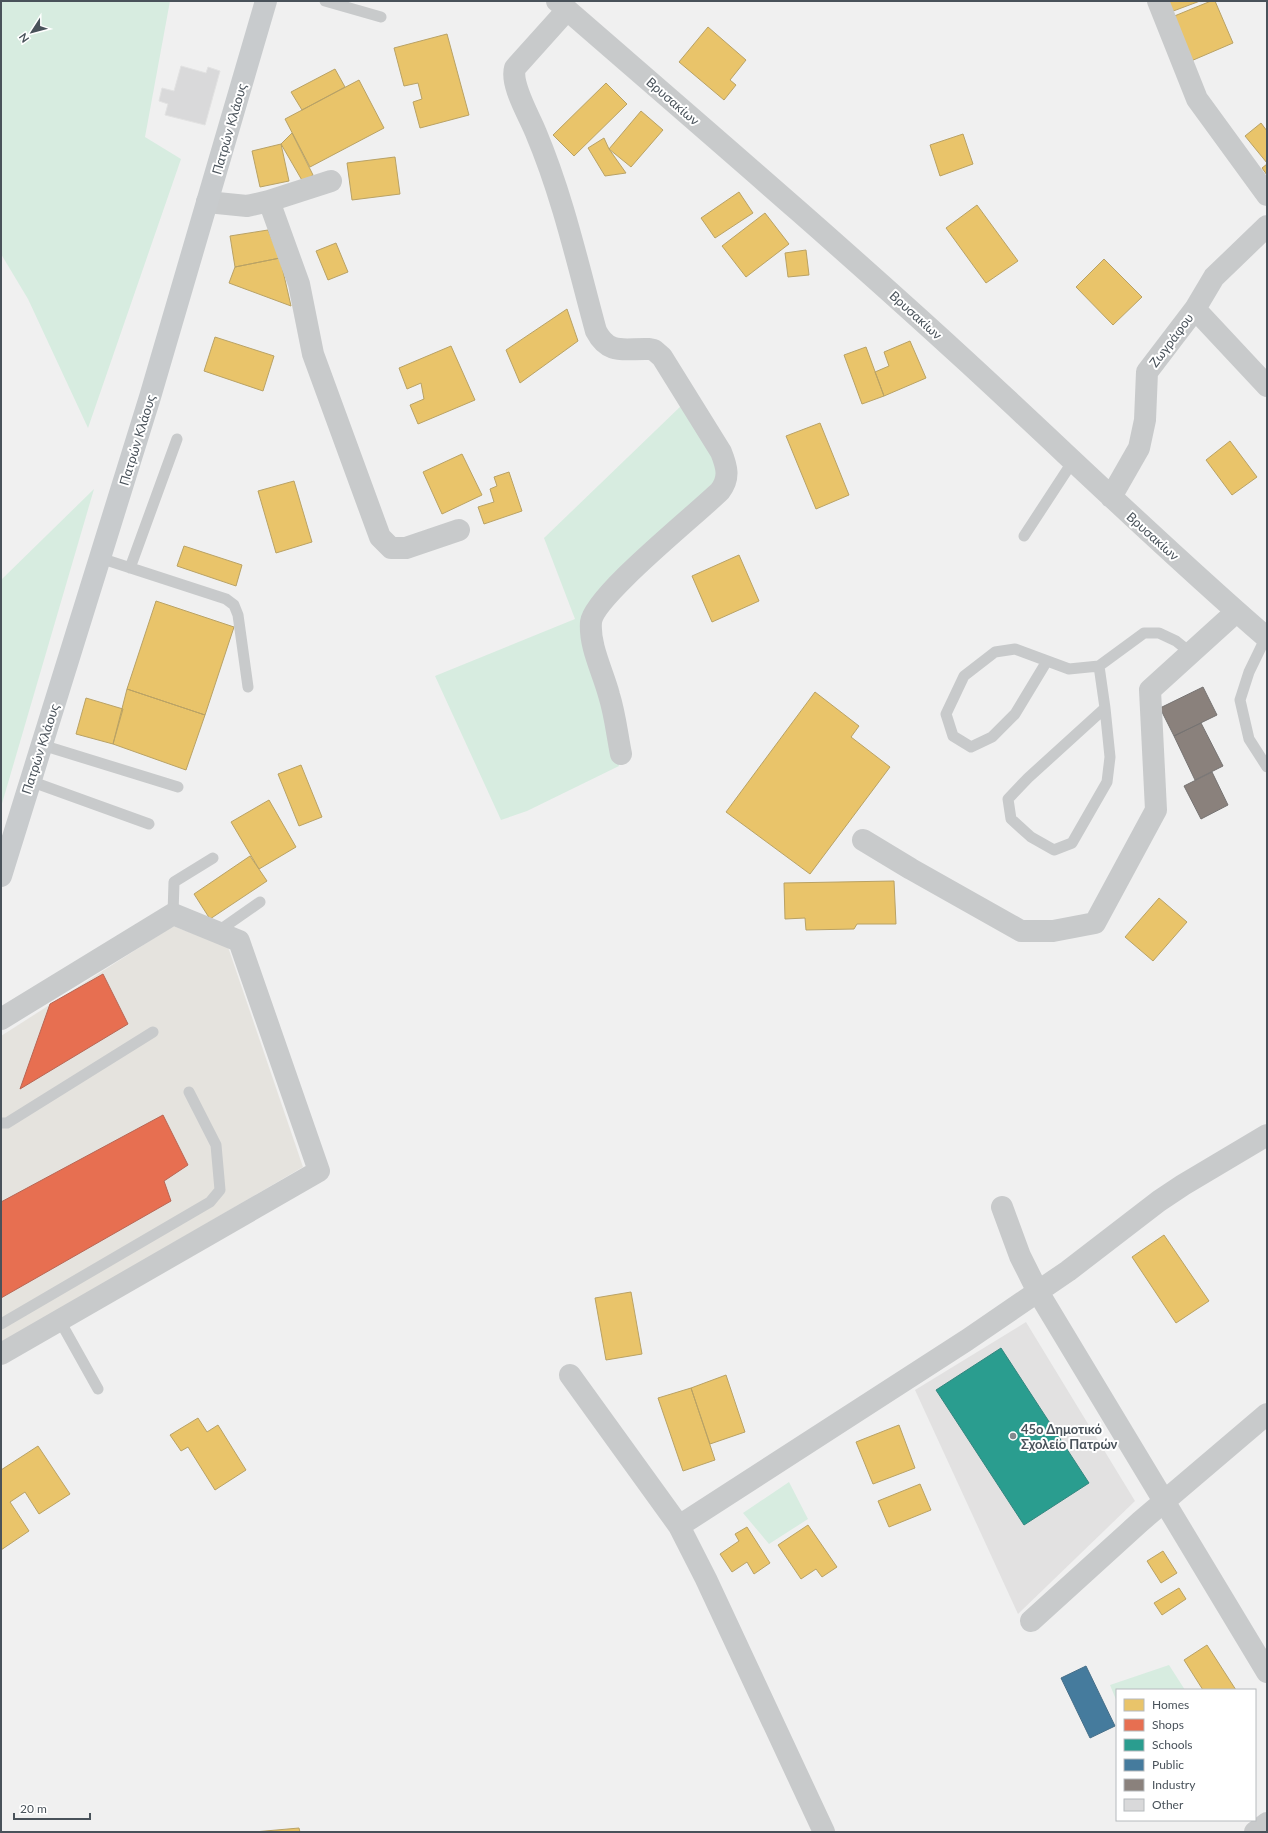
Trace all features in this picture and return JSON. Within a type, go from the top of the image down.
[{"type":"main road","name":"Πατρών Κλάους","points":[[1,876],[150,397],[266,1]]},
{"type":"street","points":[[1158,1],[1198,99],[1267,195]]},
{"type":"street","points":[[562,6],[515,68],[514,79],[554,183],[596,331],[601,340],[613,349],[649,349],[654,350],[662,357],[721,452],[727,469],[726,482],[720,491],[622,580],[596,608],[592,616],[592,638],[610,695],[621,754]]},
{"type":"street","name":"Βρυσακίων","points":[[562,6],[710,132],[968,362],[1111,497],[1266,638]]},
{"type":"street","points":[[207,202],[247,206],[269,201],[331,181]]},
{"type":"street","points":[[269,201],[299,284],[313,354],[380,537],[391,548],[406,548],[459,530]]},
{"type":"street","name":"Ζωγράφου","points":[[1111,497],[1139,448],[1145,420],[1147,372],[1195,309],[1214,277],[1267,226]]},
{"type":"street","points":[[1195,309],[1267,386]]},
{"type":"street","points":[[863,840],[1021,931],[1053,931],[1095,923],[1156,810],[1150,690],[1236,612]]},
{"type":"street","points":[[1,1354],[319,1171],[239,941],[173,914],[2,1022]]},
{"type":"street","points":[[678,1526],[967,1340],[1038,1292],[1159,1201],[1208,1169],[1267,1135]]},
{"type":"street","points":[[1002,1207],[1020,1256],[1038,1292],[1267,1672]]},
{"type":"street","points":[[570,1375],[678,1526],[706,1579],[824,1832]]},
{"type":"street","points":[[1031,1621],[1164,1502],[1267,1414]]},
{"type":"street","points":[[1255,1832],[1267,1823]]},
{"type":"lane","points":[[325,1],[381,17]]},
{"type":"lane","points":[[130,568],[177,439]]},
{"type":"lane","points":[[1024,536],[1073,461]]},
{"type":"lane","points":[[100,558],[226,599],[234,605],[238,615],[248,687]]},
{"type":"lane","points":[[1048,661],[1015,714],[992,737],[971,747],[953,736],[946,714],[964,676],[995,652],[1014,649],[1048,661],[1069,669],[1099,666],[1144,633],[1159,633],[1176,641],[1191,653]]},
{"type":"lane","points":[[1266,638],[1249,672],[1240,700],[1249,739],[1267,767]]},
{"type":"lane","points":[[1099,666],[1106,708],[1110,757],[1107,782],[1072,843],[1054,850],[1031,837],[1011,819],[1008,800],[1028,778],[1106,708]]},
{"type":"lane","points":[[42,745],[178,787]]},
{"type":"lane","points":[[30,781],[149,824]]},
{"type":"lane","points":[[173,914],[174,882],[213,858]]},
{"type":"lane","points":[[217,932],[260,902]]},
{"type":"lane","points":[[1,1123],[7,1122],[153,1032]]},
{"type":"lane","points":[[1,1324],[210,1202],[220,1190],[216,1145],[189,1092]]},
{"type":"lane","points":[[60,1321],[98,1388]]},
{"type":"shaded area","points":[[173,926],[228,947],[303,1167],[1,1344],[1,1036]]},
{"type":"shaded area","points":[[1026,1322],[1135,1501],[1018,1614],[915,1390]]},
{"type":"green space","points":[[1,1],[170,1],[145,137],[181,159],[88,428],[28,299],[1,254]]},
{"type":"green space","points":[[683,404],[724,471],[584,619],[619,766],[527,811],[501,820],[435,676],[575,619],[544,538]]},
{"type":"green space","points":[[94,489],[1,807],[1,580]]},
{"type":"green space","points":[[789,1482],[808,1519],[769,1544],[743,1513]]},
{"type":"green space","points":[[1169,1665],[1184,1689],[1116,1689],[1116,1700],[1110,1685]]},
{"type":"building: Homes","points":[[1163,1],[1200,1],[1168,13]]},
{"type":"building: Homes","points":[[1211,1],[1215,1],[1233,43],[1191,61],[1172,17]]},
{"type":"building: Homes","points":[[708,27],[746,60],[730,80],[736,85],[724,100],[679,62]]},
{"type":"building: Homes","points":[[447,34],[469,115],[420,128],[413,102],[422,99],[418,83],[404,86],[394,48]]},
{"type":"building: Homes","points":[[335,69],[345,87],[302,110],[291,92]]},
{"type":"building: Homes","points":[[359,80],[384,128],[310,167],[285,119]]},
{"type":"building: Homes","points":[[606,83],[627,104],[574,156],[553,135]]},
{"type":"building: Homes","points":[[641,111],[663,130],[631,167],[609,149]]},
{"type":"building: Homes","points":[[1261,123],[1267,131],[1267,163],[1245,136]]},
{"type":"building: Homes","points":[[292,133],[313,175],[303,182],[281,144]]},
{"type":"building: Homes","points":[[963,134],[973,164],[940,176],[930,145]]},
{"type":"building: Homes","points":[[604,138],[609,149],[626,173],[605,176],[588,148]]},
{"type":"building: Homes","points":[[281,144],[289,181],[260,187],[252,151]]},
{"type":"building: Homes","points":[[395,157],[400,194],[352,200],[347,163]]},
{"type":"building: Homes","points":[[1267,164],[1267,175],[1262,168]]},
{"type":"building: Homes","points":[[739,192],[753,213],[715,238],[701,218]]},
{"type":"building: Homes","points":[[977,205],[1018,261],[986,283],[946,228]]},
{"type":"building: Homes","points":[[765,213],[789,244],[746,277],[722,246]]},
{"type":"building: Homes","points":[[268,230],[280,258],[235,267],[230,236]]},
{"type":"building: Homes","points":[[336,243],[348,272],[328,280],[316,251]]},
{"type":"building: Homes","points":[[806,250],[809,275],[788,277],[785,253]]},
{"type":"building: Homes","points":[[280,258],[291,306],[229,283],[235,267]]},
{"type":"building: Homes","points":[[1104,259],[1142,297],[1113,325],[1076,287]]},
{"type":"building: Homes","points":[[567,309],[578,341],[520,383],[506,350]]},
{"type":"building: Homes","points":[[215,337],[274,356],[263,391],[204,371]]},
{"type":"building: Homes","points":[[910,341],[926,378],[884,396],[875,372],[889,366],[884,352]]},
{"type":"building: Homes","points":[[451,346],[475,400],[418,424],[410,405],[424,399],[421,383],[407,389],[399,368]]},
{"type":"building: Homes","points":[[866,347],[884,396],[862,404],[844,355]]},
{"type":"building: Homes","points":[[820,423],[849,495],[816,509],[786,436]]},
{"type":"building: Homes","points":[[1230,441],[1257,477],[1232,495],[1206,460]]},
{"type":"building: Homes","points":[[462,454],[482,495],[442,514],[423,472]]},
{"type":"building: Homes","points":[[509,472],[522,511],[484,524],[478,507],[494,502],[490,489],[497,486],[494,477]]},
{"type":"building: Homes","points":[[294,481],[312,542],[276,553],[258,491]]},
{"type":"building: Homes","points":[[184,546],[242,565],[236,586],[177,566]]},
{"type":"building: Homes","points":[[739,555],[759,601],[712,622],[692,576]]},
{"type":"building: Homes","points":[[156,601],[234,627],[205,715],[127,689]]},
{"type":"building: Homes","points":[[127,689],[205,715],[186,770],[113,744]]},
{"type":"building: Homes","points":[[815,692],[859,726],[851,737],[890,767],[810,874],[726,812]]},
{"type":"building: Homes","points":[[86,698],[123,709],[113,744],[76,734]]},
{"type":"building: Homes","points":[[301,765],[322,817],[299,826],[278,774]]},
{"type":"building: Homes","points":[[269,800],[296,847],[259,869],[231,822]]},
{"type":"building: Homes","points":[[250,856],[267,881],[210,919],[194,894]]},
{"type":"building: Homes","points":[[894,881],[896,924],[857,924],[854,929],[806,930],[805,918],[785,919],[784,883]]},
{"type":"building: Homes","points":[[1159,898],[1187,922],[1153,961],[1125,937]]},
{"type":"building: Homes","points":[[1164,1235],[1209,1301],[1176,1323],[1132,1257]]},
{"type":"building: Homes","points":[[631,1292],[642,1354],[606,1360],[595,1298]]},
{"type":"building: Homes","points":[[726,1375],[745,1432],[710,1444],[691,1388]]},
{"type":"building: Homes","points":[[691,1388],[715,1460],[683,1471],[658,1398]]},
{"type":"building: Homes","points":[[198,1418],[207,1432],[218,1425],[246,1470],[215,1490],[188,1447],[181,1451],[170,1435]]},
{"type":"building: Homes","points":[[899,1425],[915,1468],[873,1484],[856,1442]]},
{"type":"building: Homes","points":[[38,1446],[70,1494],[39,1514],[25,1492],[10,1502],[29,1531],[1,1550],[1,1470]]},
{"type":"building: Homes","points":[[920,1484],[931,1510],[889,1527],[878,1501]]},
{"type":"building: Homes","points":[[808,1525],[837,1567],[822,1577],[816,1569],[801,1579],[778,1545]]},
{"type":"building: Homes","points":[[747,1527],[770,1563],[754,1574],[747,1562],[732,1572],[720,1554],[739,1541],[735,1534]]},
{"type":"building: Homes","points":[[1163,1551],[1177,1573],[1161,1583],[1147,1561]]},
{"type":"building: Homes","points":[[1179,1588],[1186,1599],[1162,1615],[1154,1603]]},
{"type":"building: Homes","points":[[1207,1645],[1235,1689],[1202,1689],[1184,1660]]},
{"type":"building: Homes","points":[[299,1828],[300,1832],[254,1832]]},
{"type":"building: Shops","points":[[103,974],[128,1024],[20,1089],[50,1004]]},
{"type":"building: Shops","points":[[163,1115],[188,1165],[164,1181],[171,1201],[1,1298],[1,1202]]},
{"type":"building: Schools","name":"45ο Δημοτικό Σχολείο Πατρών","points":[[1001,1348],[1089,1483],[1024,1525],[936,1390]]},
{"type":"building: Public","points":[[1086,1666],[1115,1726],[1090,1738],[1061,1678]]},
{"type":"building: Industry","points":[[1203,687],[1217,715],[1174,736],[1160,708]]},
{"type":"building: Industry","points":[[1201,723],[1223,766],[1195,780],[1174,736]]},
{"type":"building: Industry","points":[[1212,772],[1228,805],[1201,819],[1184,786]]},
{"type":"building: Other","points":[[181,66],[206,73],[208,67],[220,71],[205,125],[165,115],[168,104],[159,101],[162,88],[174,91]]},
{"type":"place","name":"45ο Δημοτικό Σχολείο Πατρών","points":[[1013,1436]]}]
